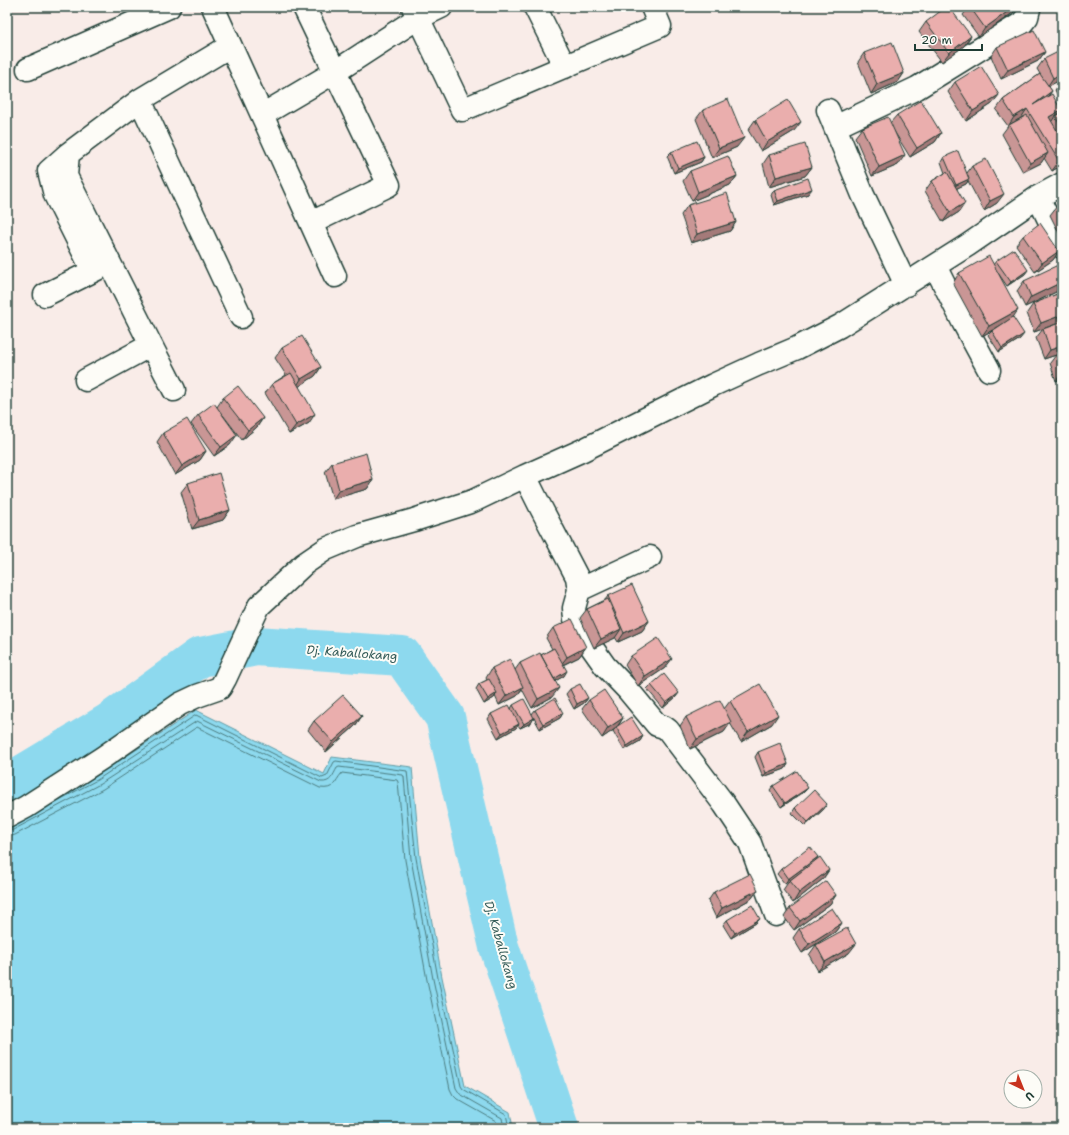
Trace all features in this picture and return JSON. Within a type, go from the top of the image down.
[{"type":"street","points":[[28,69],[169,7]]},
{"type":"street","points":[[213,7],[335,276]]},
{"type":"street","points":[[304,7],[315,27],[389,185],[311,223]]},
{"type":"street","points":[[262,115],[335,72],[416,13],[441,7]]},
{"type":"street","points":[[535,7],[565,67]]},
{"type":"street","points":[[416,13],[462,110],[660,26],[652,7]]},
{"type":"street","points":[[906,285],[863,196],[831,119],[917,88],[1022,23],[1027,17],[1028,7]]},
{"type":"street","points":[[174,390],[151,345],[101,267],[66,176],[68,154],[140,100],[230,46]]},
{"type":"street","points":[[140,100],[241,317]]},
{"type":"street","points":[[7,817],[26,807],[102,758],[180,704],[220,688],[259,606],[304,564],[326,549],[357,536],[467,503],[583,450],[713,385],[797,348],[840,326],[974,242],[1038,197],[1062,184]]},
{"type":"street","points":[[1038,197],[1062,247]]},
{"type":"street","points":[[935,266],[989,370]]},
{"type":"street","points":[[45,295],[101,267]]},
{"type":"street","points":[[86,380],[151,345]]},
{"type":"street","points":[[525,476],[577,577],[579,590],[574,608],[574,614],[575,619],[588,642],[606,666],[655,723],[664,727],[673,735],[724,804],[750,843],[776,915]]},
{"type":"street","points":[[579,590],[650,557]]},
{"type":"water","points":[[196,710],[324,774],[332,757],[412,767],[420,857],[442,977],[465,1086],[510,1112],[513,1128],[7,1128],[7,823],[95,777]]},
{"type":"building","points":[[946,7],[949,7],[971,36],[949,53],[926,22]]},
{"type":"building","points":[[970,7],[1014,7],[985,28]]},
{"type":"building","points":[[1034,30],[1045,52],[1008,70],[997,47]]},
{"type":"building","points":[[892,42],[904,73],[877,84],[864,53]]},
{"type":"building","points":[[1062,50],[1062,73],[1053,78],[1044,59]]},
{"type":"building","points":[[981,66],[999,95],[973,111],[955,82]]},
{"type":"building","points":[[1040,74],[1052,91],[1033,105],[1052,94],[1061,110],[1049,117],[1062,139],[1062,159],[1059,161],[1027,109],[1014,117],[1003,100]]},
{"type":"building","points":[[1062,84],[1062,93],[1058,86]]},
{"type":"building","points":[[728,99],[744,138],[719,148],[703,110]]},
{"type":"building","points":[[788,100],[801,122],[767,142],[755,120]]},
{"type":"building","points":[[921,100],[941,133],[917,148],[897,115]]},
{"type":"building","points":[[1062,113],[1062,129],[1055,116]]},
{"type":"building","points":[[1027,115],[1048,153],[1030,163],[1009,125]]},
{"type":"building","points":[[888,117],[905,155],[879,167],[862,128]]},
{"type":"building","points":[[697,141],[704,157],[678,168],[671,152]]},
{"type":"building","points":[[805,144],[812,167],[776,177],[769,155]]},
{"type":"building","points":[[958,151],[969,179],[956,185],[944,157]]},
{"type":"building","points":[[728,156],[737,176],[698,192],[690,171]]},
{"type":"building","points":[[986,159],[1004,194],[990,201],[972,166]]},
{"type":"building","points":[[947,172],[965,203],[950,212],[932,181]]},
{"type":"building","points":[[808,178],[812,189],[778,201],[774,190]]},
{"type":"building","points":[[727,193],[736,222],[697,234],[688,205]]},
{"type":"building","points":[[1062,203],[1062,216],[1057,206]]},
{"type":"building","points":[[1040,223],[1059,251],[1042,263],[1023,236]]},
{"type":"building","points":[[1014,249],[1028,270],[1011,282],[996,261]]},
{"type":"building","points":[[989,256],[1018,310],[989,326],[959,273]]},
{"type":"building","points":[[1058,265],[1062,272],[1062,282],[1031,297],[1024,281]]},
{"type":"building","points":[[1062,292],[1062,315],[1041,323],[1033,304]]},
{"type":"building","points":[[1013,317],[1024,334],[1002,348],[992,331]]},
{"type":"building","points":[[1062,322],[1062,346],[1050,350],[1043,329]]},
{"type":"building","points":[[302,336],[321,367],[301,379],[282,348]]},
{"type":"building","points":[[1062,352],[1062,369],[1057,354]]},
{"type":"building","points":[[291,373],[315,414],[296,425],[272,384]]},
{"type":"building","points":[[238,386],[263,418],[248,430],[223,398]]},
{"type":"building","points":[[214,403],[237,435],[221,447],[198,415]]},
{"type":"building","points":[[187,419],[206,451],[182,466],[163,433]]},
{"type":"building","points":[[366,453],[373,480],[339,490],[332,463]]},
{"type":"building","points":[[219,473],[230,510],[199,520],[188,483]]},
{"type":"building","points":[[632,585],[649,621],[624,633],[608,596]]},
{"type":"building","points":[[608,599],[621,629],[601,639],[587,609]]},
{"type":"building","points":[[572,619],[586,647],[567,657],[553,628]]},
{"type":"building","points":[[658,638],[672,659],[645,676],[631,656]]},
{"type":"building","points":[[554,648],[567,671],[554,679],[541,655]]},
{"type":"building","points":[[540,653],[559,688],[538,699],[520,663]]},
{"type":"building","points":[[510,659],[523,687],[506,696],[492,668]]},
{"type":"building","points":[[664,674],[679,693],[666,703],[651,685]]},
{"type":"building","points":[[489,679],[497,693],[488,699],[479,684]]},
{"type":"building","points":[[580,684],[588,698],[577,704],[570,689]]},
{"type":"building","points":[[760,684],[778,715],[748,732],[730,701]]},
{"type":"building","points":[[604,690],[623,718],[608,728],[589,700]]},
{"type":"building","points":[[343,695],[362,716],[333,742],[314,721]]},
{"type":"building","points":[[555,698],[563,713],[543,724],[535,710]]},
{"type":"building","points":[[524,699],[534,718],[524,724],[513,705]]},
{"type":"building","points":[[720,700],[731,722],[697,739],[686,717]]},
{"type":"building","points":[[509,705],[519,724],[502,733],[491,714]]},
{"type":"building","points":[[631,717],[643,736],[627,746],[616,727]]},
{"type":"building","points":[[780,743],[788,764],[766,773],[758,752]]},
{"type":"building","points":[[797,771],[808,788],[785,803],[773,786]]},
{"type":"building","points":[[814,790],[827,804],[808,822],[795,808]]},
{"type":"building","points":[[810,847],[818,857],[788,879],[781,869]]},
{"type":"building","points":[[820,857],[829,870],[799,893],[789,881]]},
{"type":"building","points":[[750,874],[758,890],[722,908],[714,892]]},
{"type":"building","points":[[826,881],[836,895],[800,921],[790,908]]},
{"type":"building","points":[[752,905],[760,919],[735,933],[727,920]]},
{"type":"building","points":[[832,908],[842,923],[809,944],[799,929]]},
{"type":"building","points":[[847,928],[856,944],[825,962],[816,945]]},
{"type":"waterway","name":"Dj. Kaballokang","points":[[7,783],[109,723],[200,657],[256,646],[402,656],[445,717],[499,947],[559,1128]]}]
